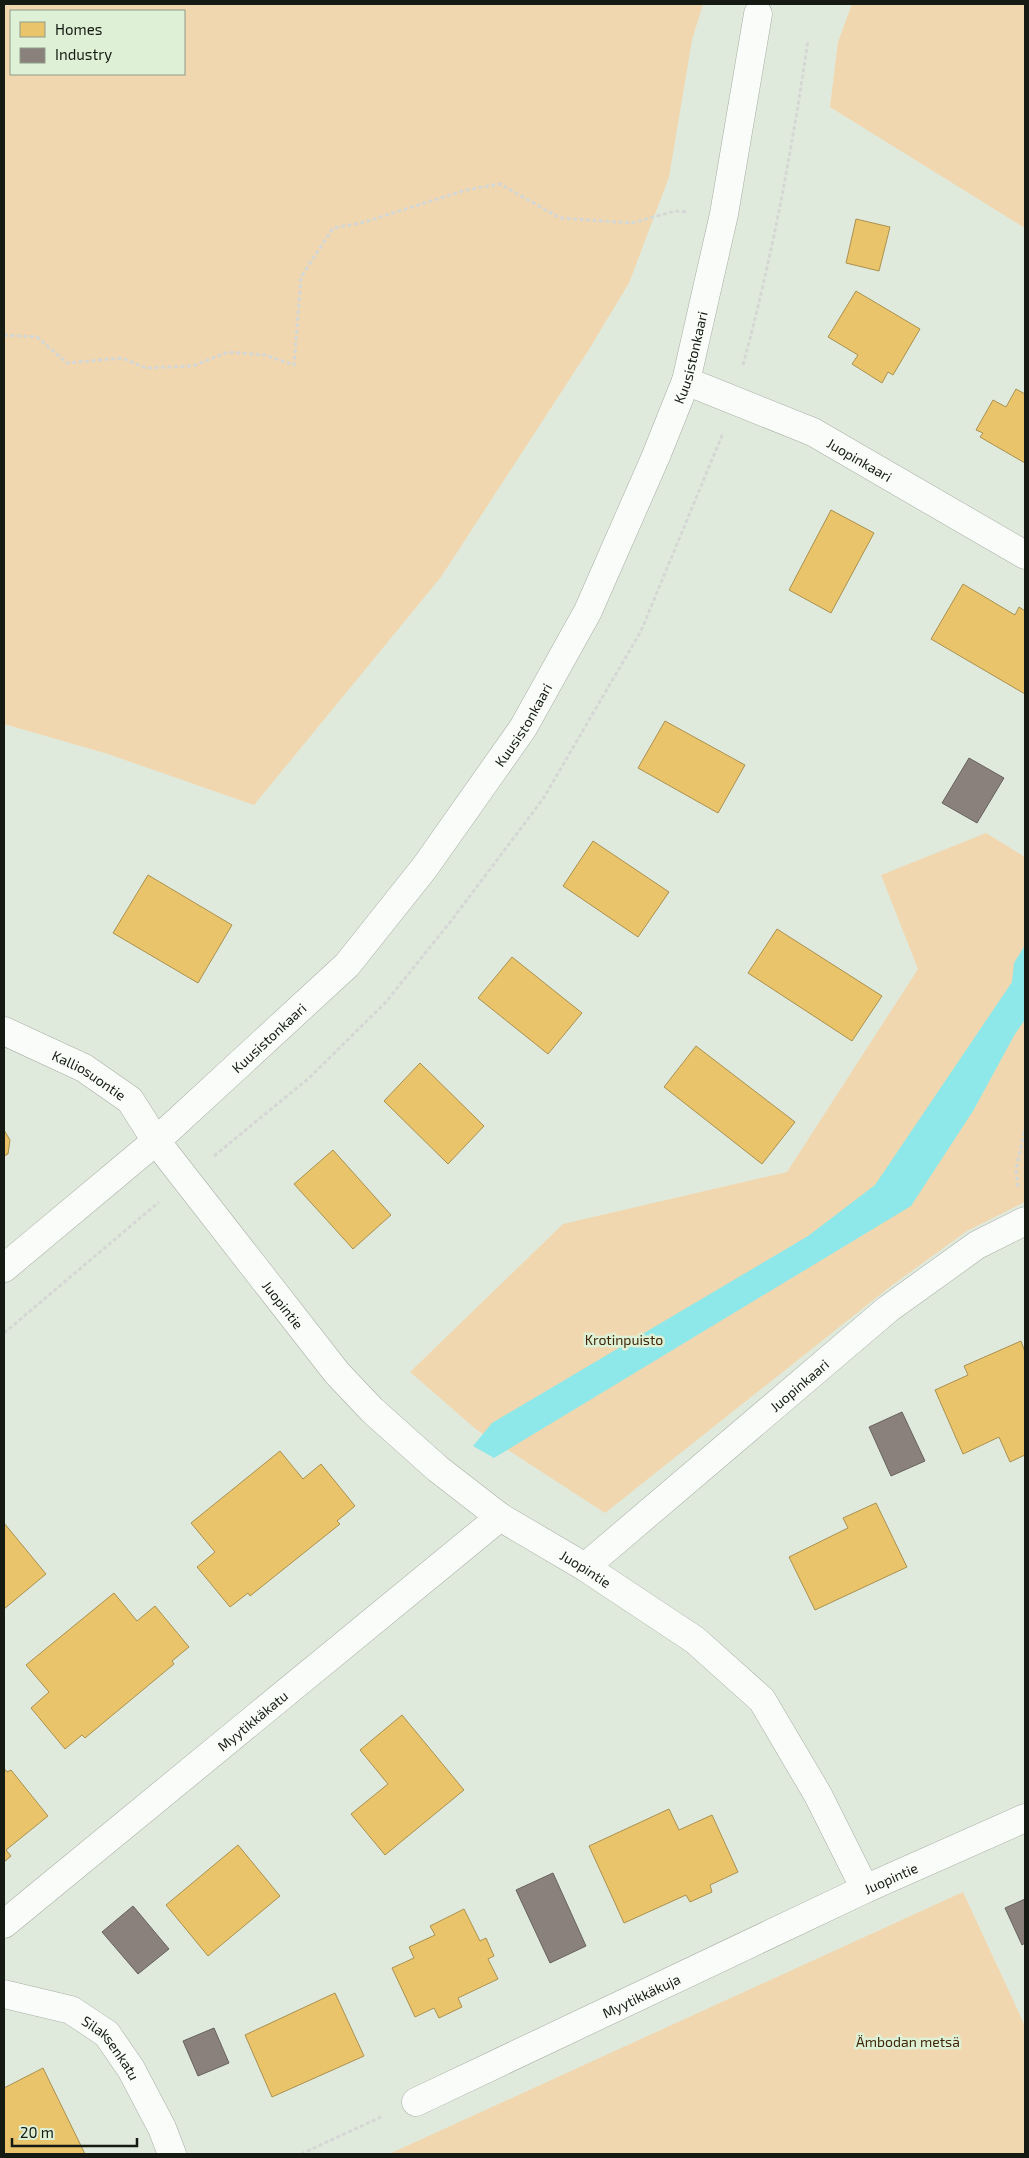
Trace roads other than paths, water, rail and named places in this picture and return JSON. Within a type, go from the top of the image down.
[{"type":"street","name":"Kuusistonkaari","points":[[4,1268],[156,1141],[347,965],[425,867],[523,728],[588,611],[656,456],[686,381],[724,214],[758,14]]},
{"type":"street","name":"Juopinkaari","points":[[686,381],[813,432],[1025,556]]},
{"type":"street","name":"Kalliosuontie","points":[[4,1031],[84,1068],[130,1100],[156,1141]]},
{"type":"street","name":"Juopintie","points":[[156,1141],[336,1373],[372,1410],[438,1469],[500,1517],[585,1567],[695,1640],[762,1700],[818,1795],[865,1889],[1025,1818]]},
{"type":"street","name":"Juopinkaari","points":[[585,1567],[888,1309],[976,1245],[1025,1221]]},
{"type":"street","name":"Myytikkäkatu","points":[[4,1924],[500,1517]]},
{"type":"street","name":"Myytikkäkuja","points":[[416,2102],[865,1889]]},
{"type":"street","name":"Silaksenkatu","points":[[4,1994],[71,2010],[107,2034],[130,2069],[162,2128],[172,2154]]},
{"type":"water","points":[[1025,945],[1025,1020],[1015,1034],[973,1111],[911,1206],[494,1458],[473,1446],[492,1423],[808,1236],[875,1185],[1012,982],[1014,963]]},
{"type":"park label","name":"Krotinpuisto","points":[[624,1339]]},
{"type":"park label","name":"Ämbodan metsä","points":[[908,2041]]}]
